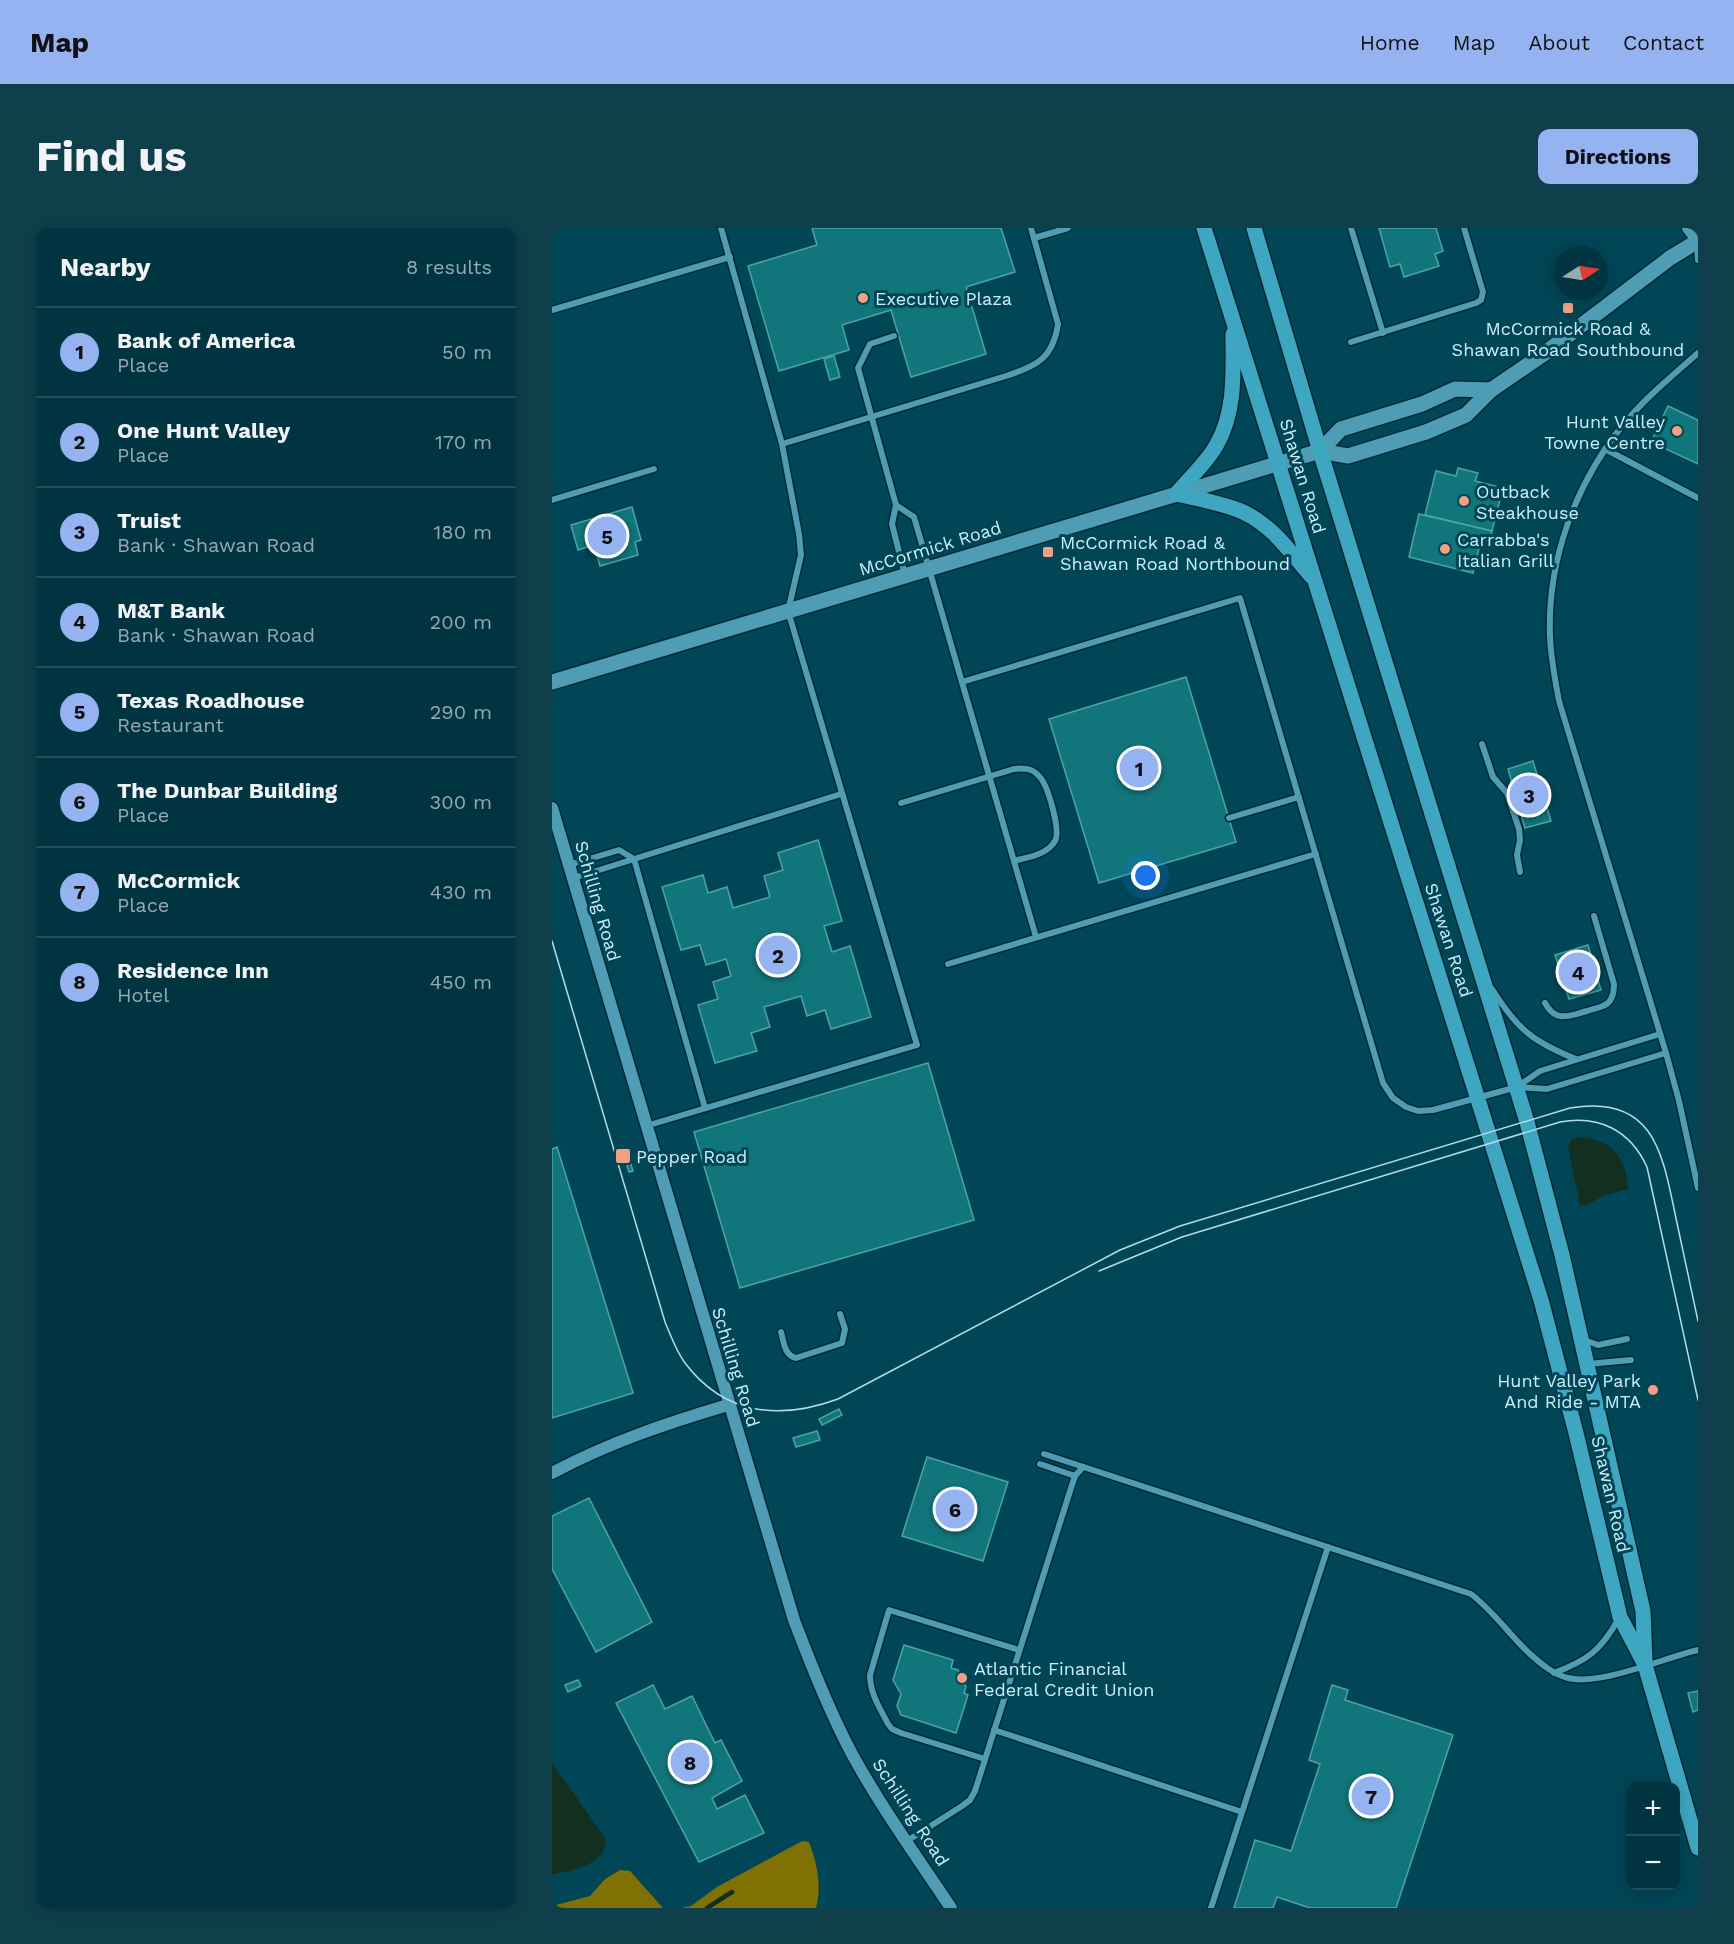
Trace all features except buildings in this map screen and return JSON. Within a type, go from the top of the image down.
[{"type":"main road","name":"Shawan Road","points":[[1204,228],[1541,1300],[1620,1617],[1645,1665],[1698,1848]]},
{"type":"main road","name":"Shawan Road","points":[[1254,228],[1320,451],[1516,1087],[1560,1246],[1643,1611],[1645,1665]]},
{"type":"main road","name":"McCormick Road","points":[[552,682],[1320,451],[1348,456],[1426,432],[1466,415],[1491,390],[1545,353],[1670,258],[1698,241]]},
{"type":"main road","points":[[1233,319],[1233,384],[1223,430],[1210,455],[1176,494],[1232,507],[1256,519],[1276,536],[1315,580]]},
{"type":"main road","name":"McCormick Road","points":[[1320,451],[1341,429],[1422,404],[1455,389],[1491,390]]},
{"type":"main road","points":[[1560,1369],[1587,1365]]},
{"type":"street","points":[[1688,228],[1698,241]]},
{"type":"street","name":"Schilling Road","points":[[552,808],[728,1405],[809,1662],[852,1754],[951,1908]]},
{"type":"street","points":[[552,1473],[617,1442],[728,1405]]},
{"type":"lane","points":[[646,1126],[917,1045],[788,611],[801,555],[799,534],[782,444],[721,228]]},
{"type":"lane","points":[[782,444],[872,418],[1024,370],[1039,363],[1050,351],[1058,324],[1031,228]]},
{"type":"lane","points":[[1034,238],[1068,228]]},
{"type":"lane","points":[[1351,228],[1383,333]]},
{"type":"lane","points":[[1351,342],[1480,300],[1483,292],[1464,228]]},
{"type":"lane","points":[[1698,241],[1698,260]]},
{"type":"lane","points":[[552,310],[730,257]]},
{"type":"lane","points":[[894,336],[870,344],[858,368],[896,505],[892,524],[905,576]]},
{"type":"lane","points":[[1698,353],[1634,412],[1605,449],[1581,492],[1561,546],[1552,596],[1550,636],[1559,700],[1666,1053],[1698,1188]]},
{"type":"lane","points":[[1605,449],[1698,498]]},
{"type":"lane","points":[[552,500],[654,469]]},
{"type":"lane","points":[[896,505],[914,517],[1036,938]]},
{"type":"lane","points":[[962,682],[1240,598],[1383,1083],[1393,1098],[1406,1107],[1418,1111],[1434,1110],[1516,1087],[1540,1071],[1660,1034]]},
{"type":"lane","points":[[1482,744],[1493,777],[1508,793],[1519,829],[1520,840],[1517,855],[1520,872]]},
{"type":"lane","points":[[901,803],[1014,769],[1027,768],[1039,774],[1045,783],[1057,828],[1056,839],[1050,848],[1037,855],[1014,861]]},
{"type":"lane","points":[[573,879],[841,794]]},
{"type":"lane","points":[[1228,818],[1299,797]]},
{"type":"lane","points":[[569,865],[619,850],[634,859],[705,1108]]},
{"type":"lane","points":[[948,964],[1316,854]]},
{"type":"lane","points":[[1545,1003],[1550,1012],[1566,1017],[1605,1005],[1611,1000],[1614,994],[1614,984],[1594,916]]},
{"type":"lane","points":[[1482,974],[1518,1026],[1531,1037],[1577,1060]]},
{"type":"lane","points":[[1516,1087],[1546,1089],[1666,1053]]},
{"type":"lane","points":[[781,1332],[786,1352],[796,1358],[842,1343],[845,1329],[840,1314]]},
{"type":"lane","points":[[1582,1340],[1598,1344],[1627,1339]]},
{"type":"lane","points":[[1587,1365],[1631,1360]]},
{"type":"lane","points":[[1044,1454],[1471,1594],[1484,1604],[1526,1650],[1554,1673],[1568,1678],[1588,1680],[1698,1650]]},
{"type":"lane","points":[[1040,1464],[1075,1476]]},
{"type":"lane","points":[[907,1841],[970,1800],[1075,1476],[1083,1467]]},
{"type":"lane","points":[[1211,1908],[1328,1547]]},
{"type":"lane","points":[[985,1759],[901,1734],[892,1729],[871,1691],[870,1675],[889,1610],[1019,1650]]},
{"type":"lane","points":[[1554,1673],[1592,1655],[1605,1642],[1620,1617]]},
{"type":"lane","points":[[994,1730],[1242,1812]]},
{"type":"shaded area","points":[[1581,1137],[1602,1142],[1616,1153],[1624,1168],[1628,1189],[1605,1195],[1586,1205],[1580,1205],[1568,1147],[1573,1138]]},
{"type":"shaded area","points":[[552,1763],[605,1838],[605,1847],[595,1860],[587,1865],[552,1875]]},
{"type":"shaded area","points":[[802,1841],[809,1842],[816,1866],[819,1891],[816,1908],[681,1908],[691,1906],[717,1887]]},
{"type":"shaded area","points":[[620,1870],[630,1871],[663,1908],[552,1908],[552,1906],[590,1896],[605,1879]]},
{"type":"waterway","points":[[707,1908],[732,1892]]},
{"type":"tram line","points":[[552,941],[665,1322],[685,1363],[701,1381],[718,1394],[736,1403],[755,1409],[775,1411],[796,1410],[838,1399],[1120,1250],[1180,1226],[1570,1108],[1599,1106],[1621,1110],[1638,1121],[1651,1135],[1667,1176],[1698,1321]]},
{"type":"tram line","points":[[1099,1271],[1182,1237],[1560,1122],[1574,1120],[1600,1123],[1612,1128],[1632,1143],[1647,1167],[1698,1400]]},
{"type":"place","name":"Executive Plaza","points":[[863,298]]},
{"type":"place","name":"McCormick Road & Shawan Road Southbound","points":[[1568,308]]},
{"type":"place","name":"Hunt Valley Towne Centre","points":[[1677,431]]},
{"type":"place","name":"Outback Steakhouse","points":[[1464,501]]},
{"type":"place","name":"Texas Roadhouse","points":[[607,536]]},
{"type":"place","name":"Carrabba's Italian Grill","points":[[1445,549]]},
{"type":"place","name":"McCormick Road & Shawan Road Northbound","points":[[1048,552]]},
{"type":"place","name":"Bank of America","points":[[1139,768]]},
{"type":"place","name":"Truist","points":[[1529,795]]},
{"type":"place","name":"One Hunt Valley","points":[[778,955]]},
{"type":"place","name":"M&T Bank","points":[[1578,972]]},
{"type":"place","name":"Pepper Road","points":[[623,1156]]},
{"type":"place","name":"Hunt Valley Park And Ride - MTA","points":[[1653,1390]]},
{"type":"place","name":"The Dunbar Building","points":[[955,1509]]},
{"type":"place","name":"Atlantic Financial Federal Credit Union","points":[[962,1678]]},
{"type":"place","name":"Residence Inn","points":[[690,1762]]},
{"type":"place","name":"McCormick","points":[[1371,1796]]}]
